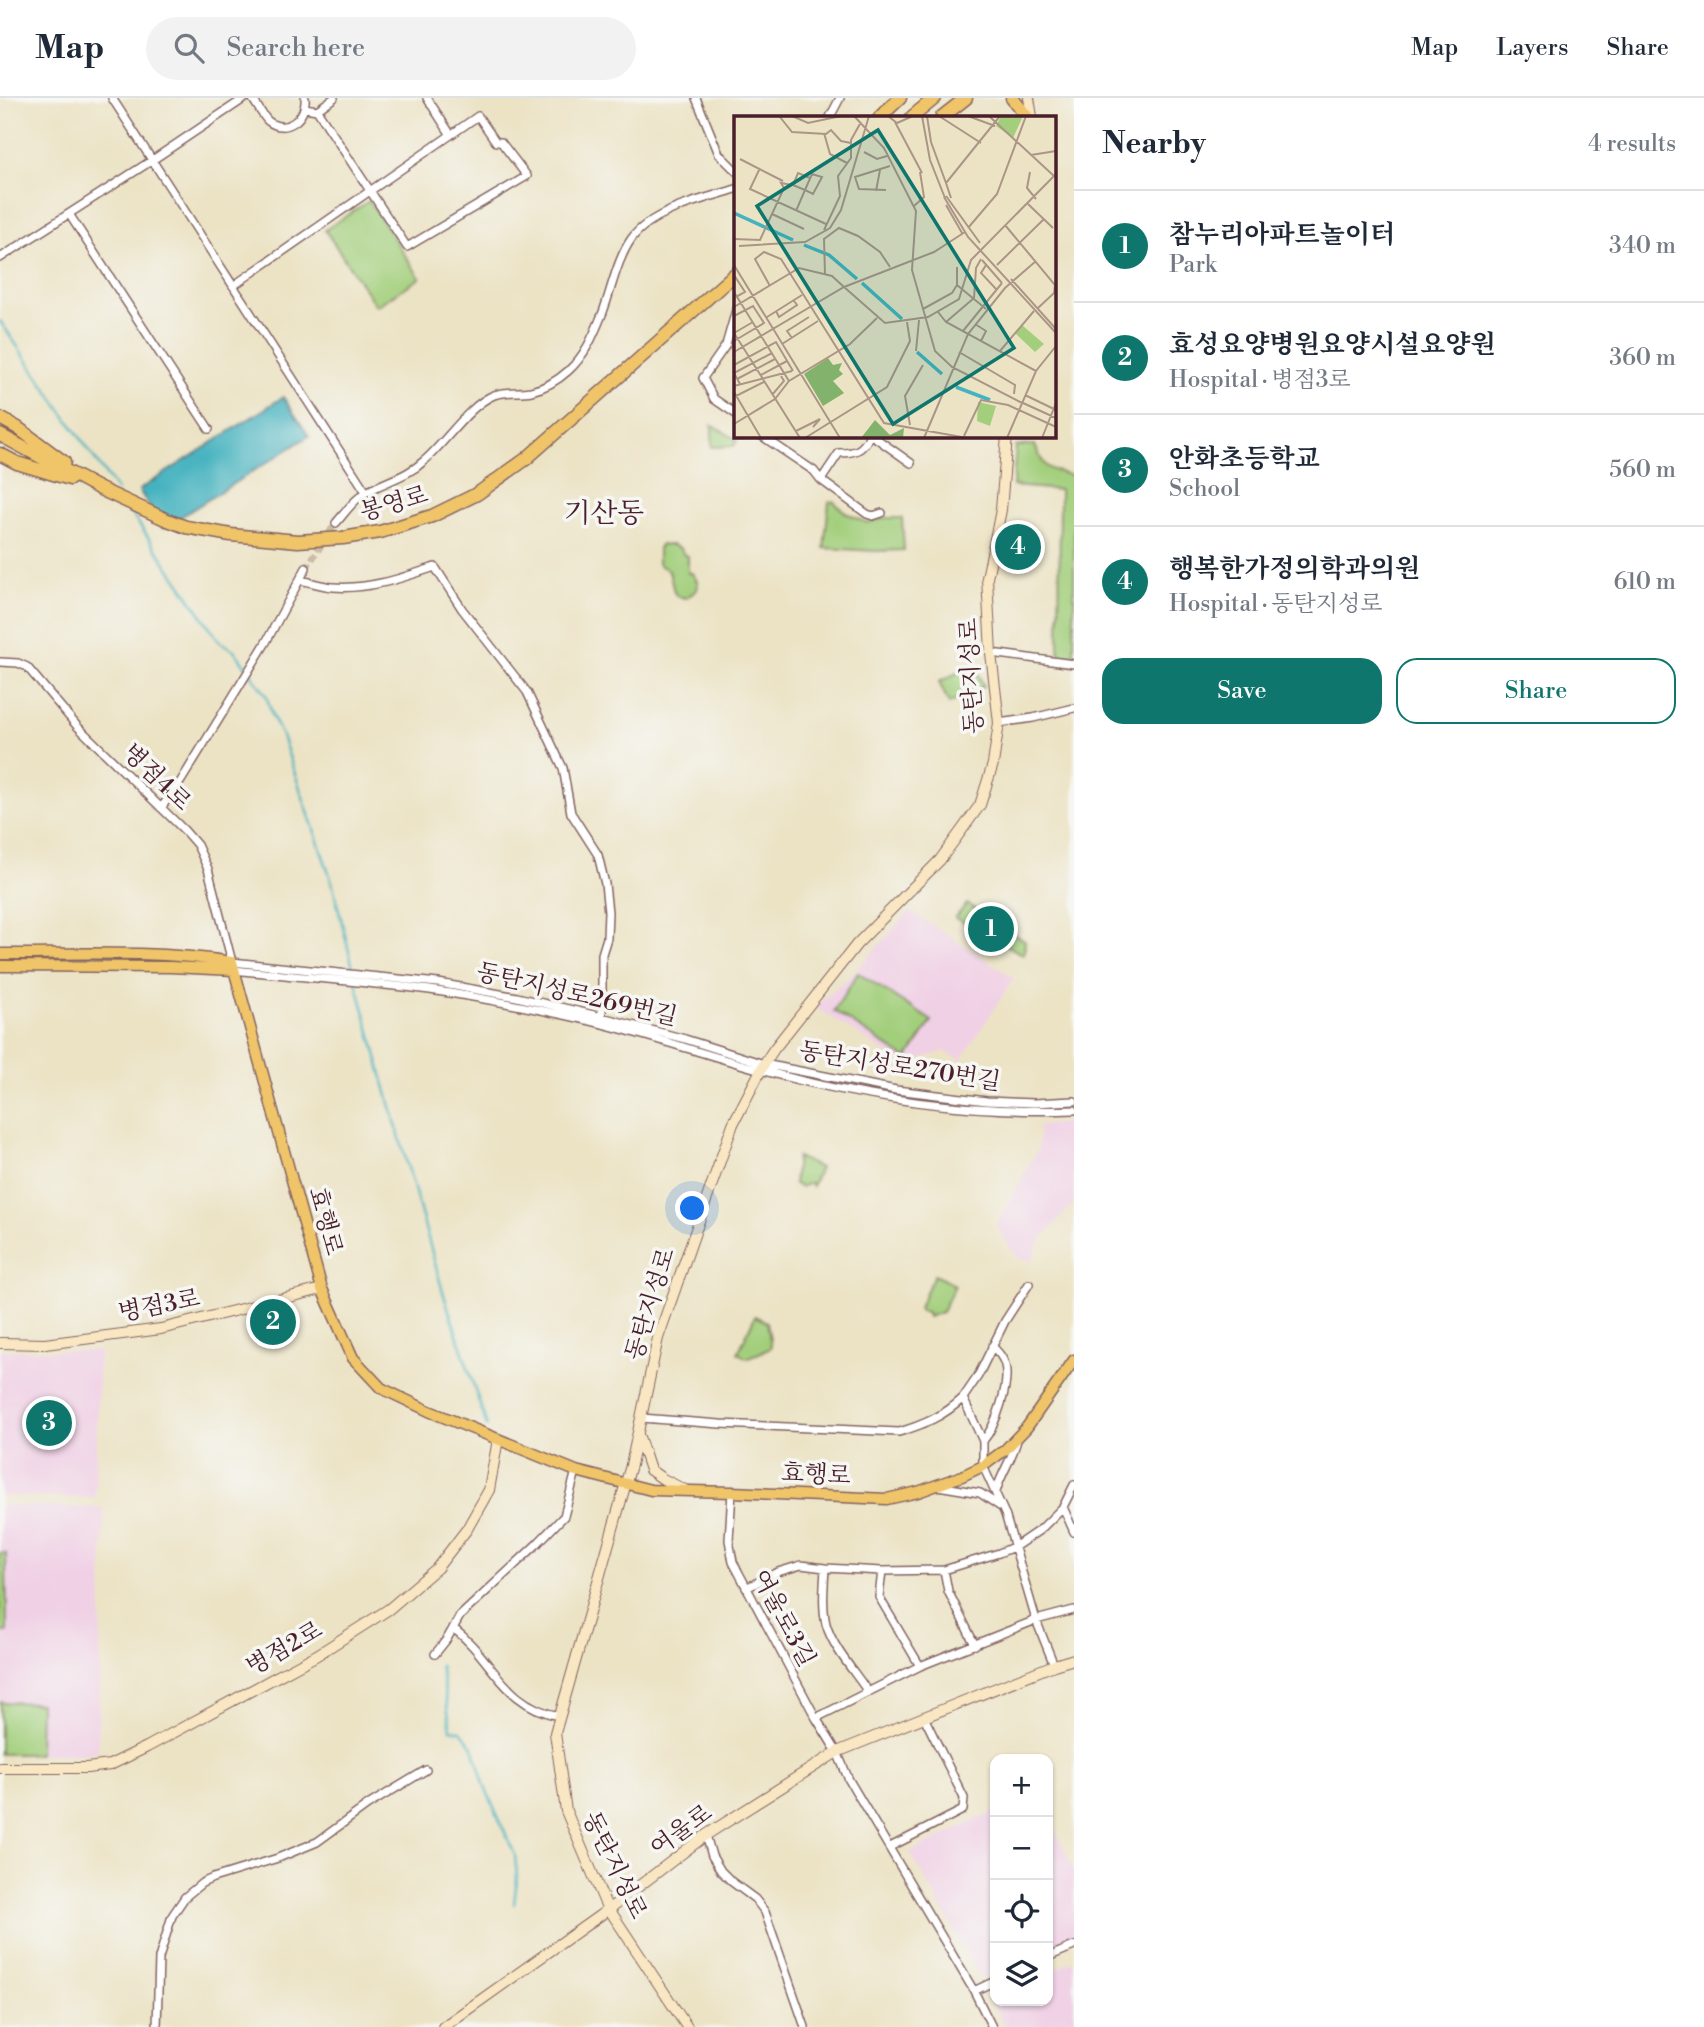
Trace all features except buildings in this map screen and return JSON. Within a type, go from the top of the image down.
[{"type":"highway","points":[[881,116],[900,98]]},
{"type":"highway","points":[[913,116],[935,98]]},
{"type":"highway","points":[[943,116],[965,98]]},
{"type":"highway","points":[[1012,98],[1028,116]]},
{"type":"highway","name":"봉영로","points":[[0,435],[99,488],[186,527],[231,535],[298,541],[380,532],[432,516],[477,494],[526,459],[734,275]]},
{"type":"highway","points":[[0,418],[18,428],[99,488]]},
{"type":"highway","points":[[0,454],[17,463],[99,488]]},
{"type":"main road","points":[[1029,98],[1029,116]]},
{"type":"main road","name":"동탄지성로","points":[[687,2027],[609,1909],[566,1811],[555,1733],[626,1483],[658,1338],[733,1124],[762,1067],[857,944],[940,860],[979,805],[993,764],[999,723],[991,653],[987,578],[1001,510],[1007,438]]},
{"type":"main road","points":[[0,954],[195,957],[233,966]]},
{"type":"main road","points":[[0,966],[233,966]]},
{"type":"main road","name":"효행로","points":[[233,966],[323,1289],[353,1358],[381,1388],[429,1411],[576,1471],[651,1490],[887,1499],[937,1486],[983,1466],[1017,1440],[1074,1360]]},
{"type":"main road","name":"병점3로","points":[[0,1343],[45,1345],[161,1329],[323,1289]]},
{"type":"main road","points":[[638,1434],[650,1470],[689,1492]]},
{"type":"main road","name":"병점2로","points":[[0,1768],[87,1768],[110,1765],[317,1655],[388,1609],[437,1569],[467,1529],[484,1503],[493,1465],[503,1441]]},
{"type":"main road","name":"여울로","points":[[443,2027],[609,1909],[706,1835],[837,1752],[1074,1659]]},
{"type":"street","points":[[112,98],[366,492]]},
{"type":"street","points":[[0,258],[245,98]]},
{"type":"street","points":[[252,98],[269,121],[285,126],[299,119],[305,108],[304,98]]},
{"type":"street","points":[[305,108],[317,110],[334,98]]},
{"type":"street","points":[[427,98],[451,135]]},
{"type":"street","points":[[696,98],[719,154],[734,169]]},
{"type":"street","points":[[831,116],[840,98]]},
{"type":"street","points":[[233,286],[371,191],[478,116],[496,142],[501,142],[527,176],[407,247],[371,191],[317,110]]},
{"type":"street","points":[[336,523],[356,499],[366,492],[396,480],[424,462],[473,410],[488,399],[501,394],[533,391],[548,385],[565,373],[592,341],[625,250],[639,230],[687,204],[734,190]]},
{"type":"street","points":[[69,214],[209,429]]},
{"type":"street","points":[[734,317],[726,345],[703,378],[714,399],[734,413]]},
{"type":"street","points":[[765,438],[814,471],[821,480],[867,514],[873,516],[882,513]]},
{"type":"street","points":[[821,480],[839,453],[853,453],[862,448],[870,438]]},
{"type":"street","points":[[874,438],[911,463]]},
{"type":"street","points":[[300,580],[330,587],[349,587],[400,579],[435,567],[462,609],[527,692],[563,768],[571,813],[598,855],[606,884],[608,912],[607,938],[602,954],[602,1017]]},
{"type":"street","points":[[161,808],[181,781],[256,659],[306,568]]},
{"type":"street","points":[[991,653],[1074,664]]},
{"type":"street","name":"병점4로","points":[[0,662],[18,663],[27,667],[76,726],[197,845],[208,869],[233,966]]},
{"type":"street","points":[[999,723],[1074,708]]},
{"type":"street","points":[[233,966],[378,980],[510,1004],[592,1021],[827,1087],[959,1108],[1074,1110]]},
{"type":"street","name":"동탄지성로269번길","points":[[378,980],[438,983],[602,1017],[685,1039],[762,1067]]},
{"type":"street","name":"동탄지성로270번길","points":[[762,1067],[943,1096],[999,1101],[1074,1101]]},
{"type":"street","points":[[641,1419],[899,1432],[927,1423],[952,1409],[963,1398],[978,1377],[1005,1321],[1029,1284]]},
{"type":"street","points":[[983,1441],[990,1433],[1006,1381],[1006,1367],[1002,1356],[992,1346]]},
{"type":"street","points":[[963,1398],[983,1441],[983,1466],[1003,1509],[1036,1620],[1054,1665]]},
{"type":"street","points":[[996,1493],[1017,1440]]},
{"type":"street","points":[[435,1654],[460,1616],[537,1545],[564,1516],[576,1471]]},
{"type":"street","points":[[746,1588],[778,1572],[801,1565],[881,1571],[944,1570],[999,1553],[1016,1546],[1041,1529],[1063,1507],[1074,1485]]},
{"type":"street","points":[[937,1486],[980,1493],[1003,1509]]},
{"type":"street","name":"여울로3길","points":[[732,1492],[729,1540],[733,1562],[837,1752],[849,1780],[974,1991],[992,2027]]},
{"type":"street","points":[[1063,1507],[1074,1532]]},
{"type":"street","points":[[825,1568],[823,1600],[827,1626],[868,1692]]},
{"type":"street","points":[[944,1570],[948,1591],[975,1646]]},
{"type":"street","points":[[881,1571],[879,1597],[920,1666]]},
{"type":"street","points":[[816,1718],[920,1666],[1036,1620],[1074,1610]]},
{"type":"street","points":[[453,1628],[462,1634],[497,1677],[521,1701],[544,1713],[560,1716]]},
{"type":"street","points":[[890,1847],[962,1810],[964,1805],[964,1798],[924,1717]]},
{"type":"street","points":[[157,2027],[159,1958],[172,1916],[185,1897],[212,1878],[278,1858],[317,1842],[368,1805],[426,1770]]},
{"type":"street","points":[[706,1835],[712,1856],[721,1871],[755,1899],[765,1912],[805,2027]]},
{"type":"street","points":[[1053,1955],[1074,1946]]},
{"type":"street","points":[[974,1991],[990,1983]]},
{"type":"shaded area","points":[[910,911],[1014,978],[961,1060],[944,1051],[904,1064],[815,1007],[854,972]]},
{"type":"shaded area","points":[[1074,1122],[1074,1202],[1039,1242],[1032,1260],[1018,1259],[996,1225],[1038,1149],[1039,1126]]},
{"type":"shaded area","points":[[0,1350],[99,1351],[95,1498],[0,1496]]},
{"type":"shaded area","points":[[0,1505],[104,1508],[98,1751],[86,1754],[0,1754]]},
{"type":"shaded area","points":[[990,1813],[990,1974],[981,1978],[910,1852]]},
{"type":"shaded area","points":[[1053,1826],[1074,1869],[1074,1936],[1053,1946]]},
{"type":"shaded area","points":[[1074,1961],[1074,2027],[1006,2027],[994,2006],[1053,2006],[1053,1969]]},
{"type":"green space","points":[[369,201],[420,278],[376,306],[325,230]]},
{"type":"green space","points":[[712,425],[737,440],[734,446],[712,447]]},
{"type":"green space","points":[[1035,445],[1041,460],[1048,468],[1074,476],[1074,657],[1059,654],[1060,490],[1013,486],[1016,446]]},
{"type":"green space","points":[[833,501],[846,513],[867,523],[883,518],[902,518],[904,550],[824,548],[829,502]]},
{"type":"green space","points":[[661,545],[672,545],[688,556],[688,573],[692,573],[698,583],[697,590],[686,598],[677,596],[669,571],[658,564],[658,548]]},
{"type":"green space","points":[[973,665],[984,686],[949,704],[939,682]]},
{"type":"green space","points":[[967,904],[1025,941],[1024,955],[955,918]]},
{"type":"green space","points":[[858,973],[932,1021],[907,1059],[834,1011]]},
{"type":"green space","points":[[797,1157],[820,1168],[812,1186],[811,1183],[800,1187],[794,1184]]},
{"type":"green space","points":[[934,1275],[955,1285],[942,1312],[928,1317],[927,1312],[921,1311],[919,1307]]},
{"type":"green space","points":[[755,1316],[767,1322],[771,1346],[747,1358],[738,1353]]},
{"type":"green space","points":[[0,1553],[6,1553],[7,1632],[0,1632]]},
{"type":"green space","points":[[0,1702],[40,1703],[39,1754],[0,1754]]},
{"type":"water","points":[[283,397],[309,436],[163,528],[139,490]]},
{"type":"waterway","points":[[0,321],[117,491]]},
{"type":"waterway","points":[[128,508],[220,642],[234,650],[266,695],[332,882],[354,972]]},
{"type":"waterway","points":[[356,982],[443,1292],[487,1426]]},
{"type":"waterway","points":[[440,1665],[451,1729],[461,1731],[473,1747],[485,1787],[515,1855],[517,1878],[514,1904]]},
{"type":"tunnel","points":[[306,568],[336,523]]},
{"type":"place","name":"행복한가정의학과의원","points":[[1018,547]]},
{"type":"place","name":"참누리아파트놀이터","points":[[991,929]]},
{"type":"place","name":"효성요양병원요양시설요양원","points":[[273,1322]]},
{"type":"place","name":"안화초등학교","points":[[49,1423]]},
{"type":"district","name":"기산동","points":[[604,512]]}]
